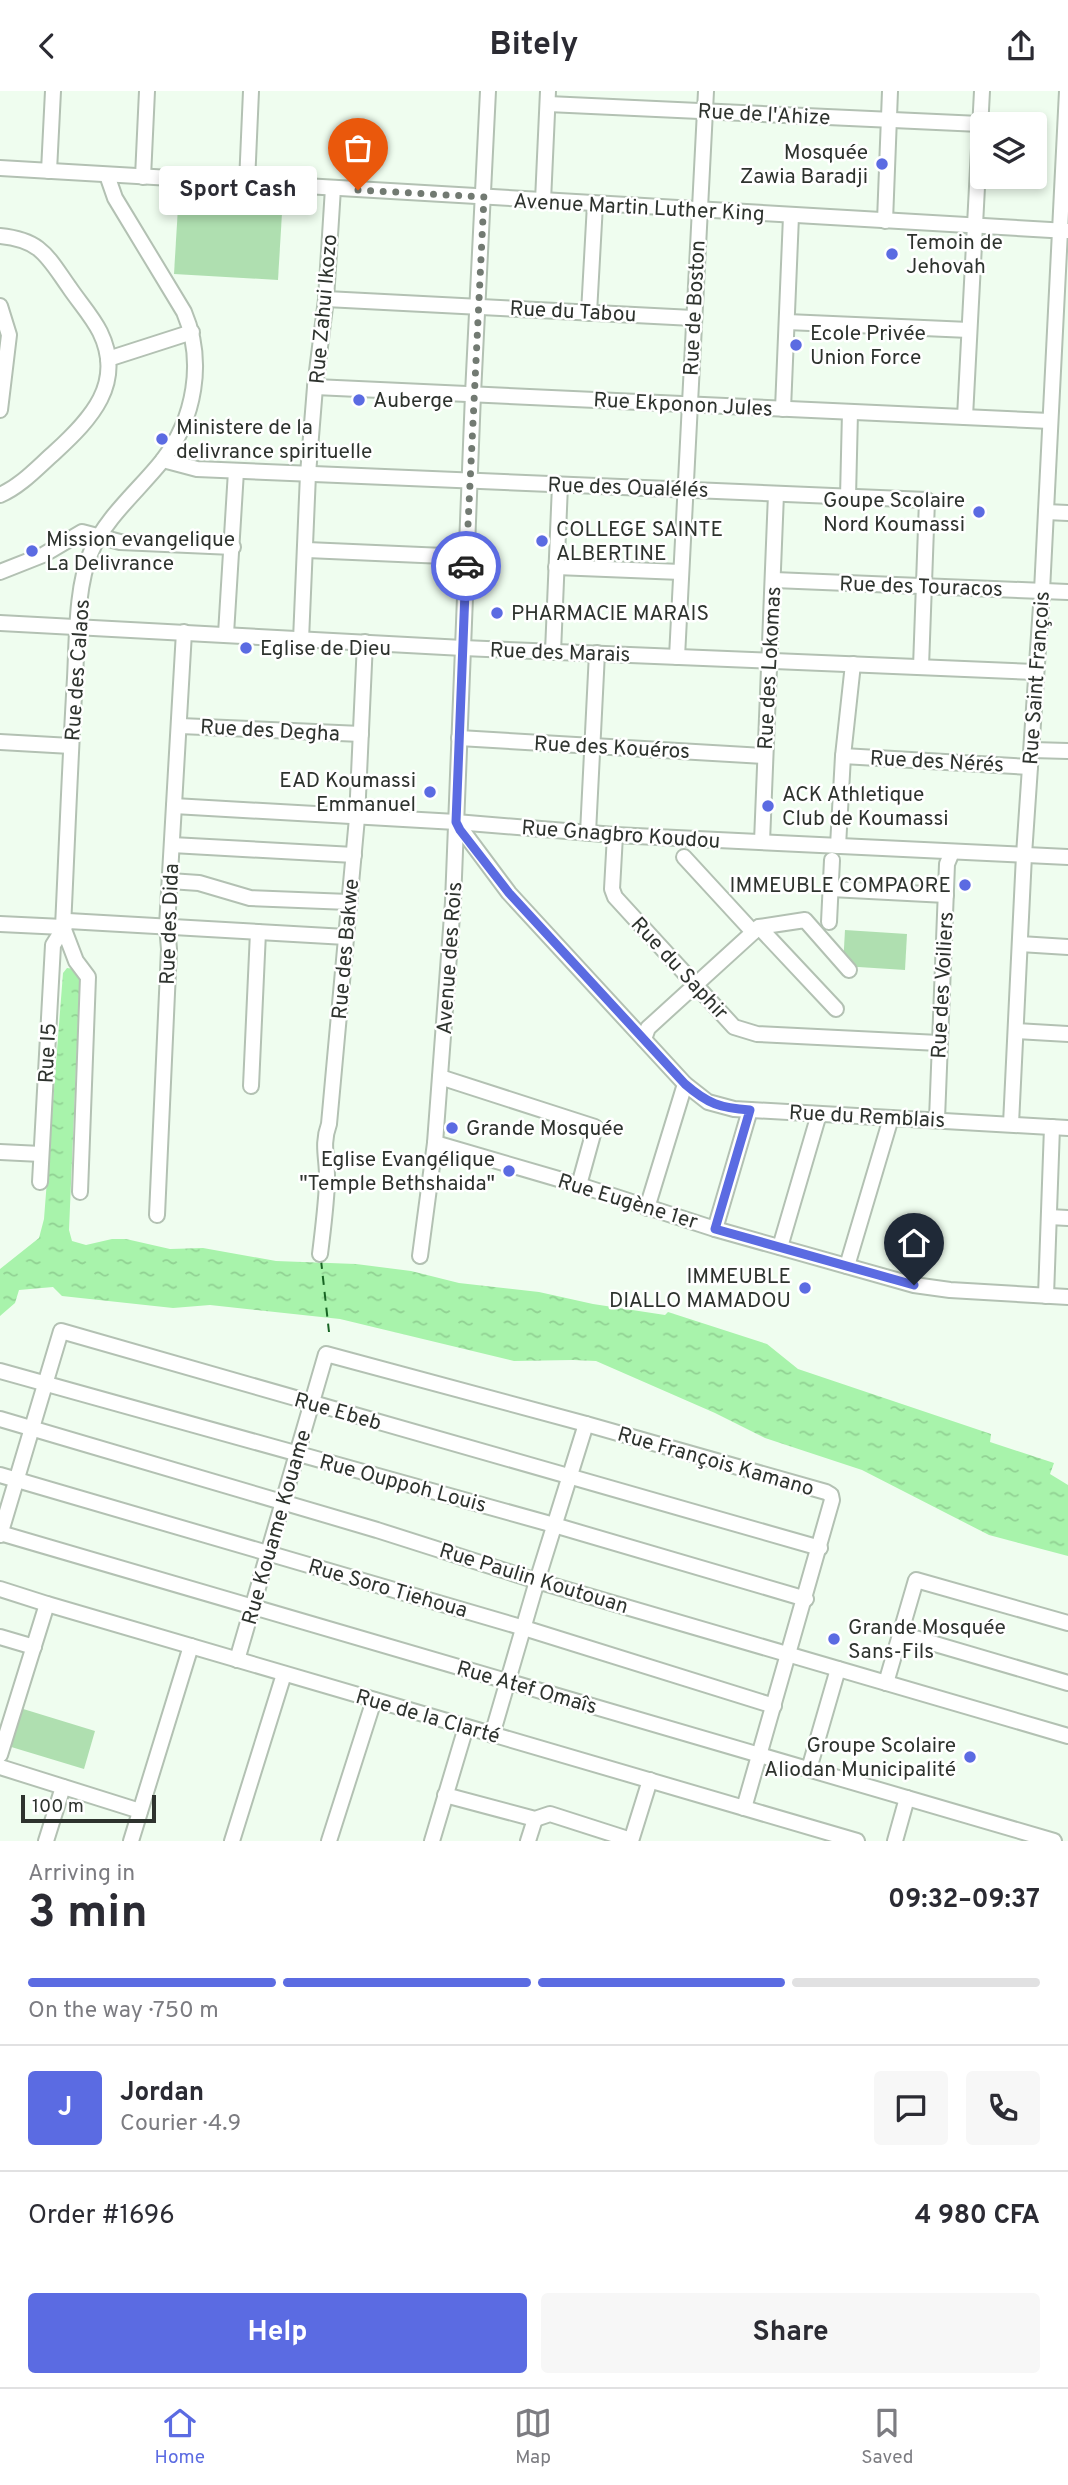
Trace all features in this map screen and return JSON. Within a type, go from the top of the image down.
[{"type":"street","points":[[49,171],[53,91]]},
{"type":"street","points":[[143,177],[147,91]]},
{"type":"street","points":[[247,183],[251,91]]},
{"type":"street","name":"Avenue des Rois","points":[[420,1256],[435,1143],[453,902],[488,91]]},
{"type":"street","name":"Rue de Boston","points":[[677,657],[706,91]]},
{"type":"street","points":[[885,221],[890,91]]},
{"type":"street","points":[[981,112],[982,91]]},
{"type":"street","name":"Rue Saint François","points":[[1011,1124],[1052,372],[1063,231],[1067,91]]},
{"type":"street","points":[[543,201],[548,97]]},
{"type":"street","name":"Rue de l'Ahize","points":[[548,97],[704,111],[970,124]]},
{"type":"street","name":"Avenue Martin Luther King","points":[[0,167],[1063,231]]},
{"type":"street","name":"Rue des Calaos","points":[[63,927],[78,625],[85,568],[99,535],[163,460],[178,435],[191,401],[197,361],[192,332],[179,303],[115,198],[107,175]]},
{"type":"street","name":"Rue Zahui Ikozo","points":[[301,640],[307,550],[308,474],[326,299],[333,188]]},
{"type":"street","points":[[965,417],[976,189]]},
{"type":"street","points":[[589,313],[595,204]]},
{"type":"street","points":[[783,409],[791,216]]},
{"type":"street","points":[[0,236],[20,238],[46,254],[99,330],[108,359],[108,376],[103,395],[86,421],[19,484],[0,495]]},
{"type":"street","name":"Rue du Tabou","points":[[326,299],[693,318]]},
{"type":"street","points":[[0,306],[9,335],[0,410]]},
{"type":"street","points":[[787,322],[969,330]]},
{"type":"street","points":[[108,359],[192,332]]},
{"type":"street","points":[[1052,372],[1068,373]]},
{"type":"street","name":"Rue Ekponon Jules","points":[[315,387],[1050,421]]},
{"type":"street","points":[[848,497],[850,412]]},
{"type":"street","name":"Rue des Oualélés","points":[[163,460],[197,469],[928,500],[921,667]]},
{"type":"street","points":[[226,634],[236,471]]},
{"type":"street","points":[[553,652],[560,485]]},
{"type":"street","name":"Rue des Lokomas","points":[[761,842],[776,494]]},
{"type":"street","points":[[1046,512],[1068,513]]},
{"type":"street","points":[[0,572],[43,555],[82,532],[120,542],[233,547]]},
{"type":"street","points":[[307,550],[467,557]]},
{"type":"street","points":[[556,567],[681,572]]},
{"type":"street","name":"Rue des Touracos","points":[[774,580],[1068,592]]},
{"type":"street","name":"Rue des Marais","points":[[0,623],[78,625],[463,648],[1036,672]]},
{"type":"street","name":"Rue des Dida","points":[[157,1215],[169,949],[167,926],[184,632]]},
{"type":"street","name":"Rue des Bakwe","points":[[320,1254],[327,1177],[324,1141],[329,1124],[357,818],[365,642]]},
{"type":"street","points":[[588,833],[597,653]]},
{"type":"street","points":[[829,922],[853,664]]},
{"type":"street","name":"Rue des Degha","points":[[180,726],[361,734]]},
{"type":"street","name":"Rue des Kouéros","points":[[459,738],[764,756]]},
{"type":"street","points":[[0,742],[71,746]]},
{"type":"street","points":[[1032,750],[1068,751]]},
{"type":"street","name":"Rue des Nérés","points":[[843,756],[1030,767]]},
{"type":"street","name":"Rue Gnagbro Koudou","points":[[174,806],[761,842],[835,853],[952,852],[1068,857]]},
{"type":"street","name":"Rue du Remblais","points":[[456,822],[509,893],[700,1098],[715,1105],[750,1110],[1068,1128]]},
{"type":"street","name":"Rue du Saphir","points":[[615,835],[612,889],[615,897],[734,1027],[757,1034],[939,1043]]},
{"type":"street","points":[[172,845],[354,855]]},
{"type":"street","name":"Rue des Voiliers","points":[[937,1119],[947,864],[952,852]]},
{"type":"street","points":[[684,857],[836,1009]]},
{"type":"street","points":[[170,881],[198,883],[250,898],[349,902]]},
{"type":"street","points":[[831,889],[946,895]]},
{"type":"street","points":[[63,927],[68,921],[75,920],[346,937]]},
{"type":"street","points":[[643,1039],[648,1028],[756,930],[805,920],[849,970]]},
{"type":"street","points":[[0,924],[63,927]]},
{"type":"street","points":[[63,927],[76,961],[88,977],[80,1192]]},
{"type":"street","name":"Rue I5","points":[[40,1182],[53,945],[63,927]]},
{"type":"street","points":[[251,1086],[258,932]]},
{"type":"street","points":[[1020,944],[1068,947]]},
{"type":"street","points":[[1016,1031],[1068,1034]]},
{"type":"street","points":[[440,1077],[596,1127],[579,1185]]},
{"type":"street","points":[[647,1208],[685,1084]]},
{"type":"street","points":[[715,1229],[750,1110]]},
{"type":"street","points":[[780,1247],[819,1114]]},
{"type":"street","points":[[847,1266],[891,1118]]},
{"type":"street","points":[[1046,1296],[1052,1127]]},
{"type":"street","name":"Rue Eugène 1er","points":[[435,1143],[579,1185],[715,1229],[933,1289],[1068,1297]]},
{"type":"street","points":[[0,1152],[41,1154]]},
{"type":"street","points":[[1049,1217],[1068,1218]]},
{"type":"street","name":"Rue Ebeb","points":[[0,1534],[61,1331],[820,1548]]},
{"type":"street","name":"Rue Kouame Kouame","points":[[237,1660],[326,1354]]},
{"type":"street","name":"Rue François Kamano","points":[[326,1354],[586,1424],[831,1495],[832,1500],[806,1599],[744,1808]]},
{"type":"street","name":"Rue Ouppoh Louis","points":[[0,1371],[554,1525],[806,1599]]},
{"type":"street","name":"Rue Paulin Koutouan","points":[[0,1419],[284,1502],[537,1581],[1068,1736]]},
{"type":"street","points":[[492,1735],[586,1424]]},
{"type":"street","name":"Rue Soro Tiehoua","points":[[0,1475],[524,1628],[774,1706]]},
{"type":"street","name":"Rue Atef Omaîs","points":[[0,1534],[1054,1841]]},
{"type":"street","points":[[886,1683],[916,1580],[1068,1623]]},
{"type":"street","name":"Rue de la Clarté","points":[[0,1589],[857,1841]]},
{"type":"street","points":[[0,1755],[47,1604]]},
{"type":"street","points":[[901,1634],[1068,1683]]},
{"type":"street","points":[[0,1637],[34,1647]]},
{"type":"street","points":[[131,1841],[191,1646]]},
{"type":"street","points":[[809,1769],[838,1669]]},
{"type":"street","points":[[232,1841],[284,1674]]},
{"type":"street","points":[[329,1841],[374,1700]]},
{"type":"street","points":[[432,1841],[466,1727]]},
{"type":"street","points":[[0,1767],[140,1811]]},
{"type":"street","points":[[446,1795],[535,1819],[550,1814],[631,1840],[649,1780]]},
{"type":"street","points":[[46,1841],[63,1787]]},
{"type":"street","points":[[895,1841],[907,1798]]},
{"type":"street","points":[[528,1841],[535,1819]]},
{"type":"shaded area","points":[[178,207],[282,213],[278,280],[174,274]]},
{"type":"shaded area","points":[[845,930],[907,934],[905,970],[843,966]]},
{"type":"shaded area","points":[[20,1708],[95,1731],[84,1769],[8,1746]]},
{"type":"water","points":[[67,968],[75,969],[80,974],[69,1230],[72,1241],[86,1245],[126,1239],[170,1249],[203,1248],[276,1261],[356,1264],[411,1271],[459,1283],[539,1292],[593,1304],[665,1315],[668,1312],[767,1344],[798,1369],[991,1434],[990,1442],[1054,1463],[1050,1474],[1068,1485],[1068,1556],[989,1535],[862,1470],[765,1438],[596,1361],[514,1361],[340,1319],[210,1305],[173,1308],[62,1296],[53,1287],[19,1290],[15,1303],[0,1316],[0,1269],[39,1238],[44,1219],[63,973]]},
{"type":"ferry route","points":[[321,1260],[329,1332]]},
{"type":"way so far","points":[[358,190],[484,197],[466,566]]},
{"type":"place","name":"Mosquée Zawia Baradji","points":[[882,164]]},
{"type":"place","name":"Sport Cash","points":[[358,190]]},
{"type":"place","name":"Temoin de Jehovah","points":[[892,254]]},
{"type":"place","name":"Ecole Privée Union Force","points":[[796,345]]},
{"type":"place","name":"Auberge","points":[[359,400]]},
{"type":"place","name":"Ministere de la delivrance spirituelle","points":[[162,439]]},
{"type":"place","name":"Goupe Scolaire Nord Koumassi","points":[[979,512]]},
{"type":"place","name":"COLLEGE SAINTE ALBERTINE","points":[[542,541]]},
{"type":"place","name":"Mission evangelique La Delivrance","points":[[32,551]]},
{"type":"place","name":"PHARMACIE MARAIS","points":[[497,613]]},
{"type":"place","name":"Eglise de Dieu","points":[[246,648]]},
{"type":"place","name":"EAD Koumassi Emmanuel","points":[[430,792]]},
{"type":"place","name":"ACK Athletique Club de Koumassi","points":[[768,806]]},
{"type":"place","name":"IMMEUBLE COMPAORE","points":[[965,885]]},
{"type":"place","name":"Grande Mosquée","points":[[452,1128]]},
{"type":"place","name":"Eglise Evangélique \"Temple Bethshaida\"","points":[[509,1171]]},
{"type":"place","name":"IMMEUBLE DIALLO MAMADOU","points":[[805,1288]]},
{"type":"place","name":"Grande Mosquée Sans-Fils","points":[[834,1639]]},
{"type":"place","name":"Groupe Scolaire Aliodan Municipalité","points":[[970,1757]]},
{"type":"route","points":[[466,566],[456,822],[460,830],[509,893],[685,1084],[700,1098],[715,1105],[750,1110],[715,1229],[914,1285]]}]
